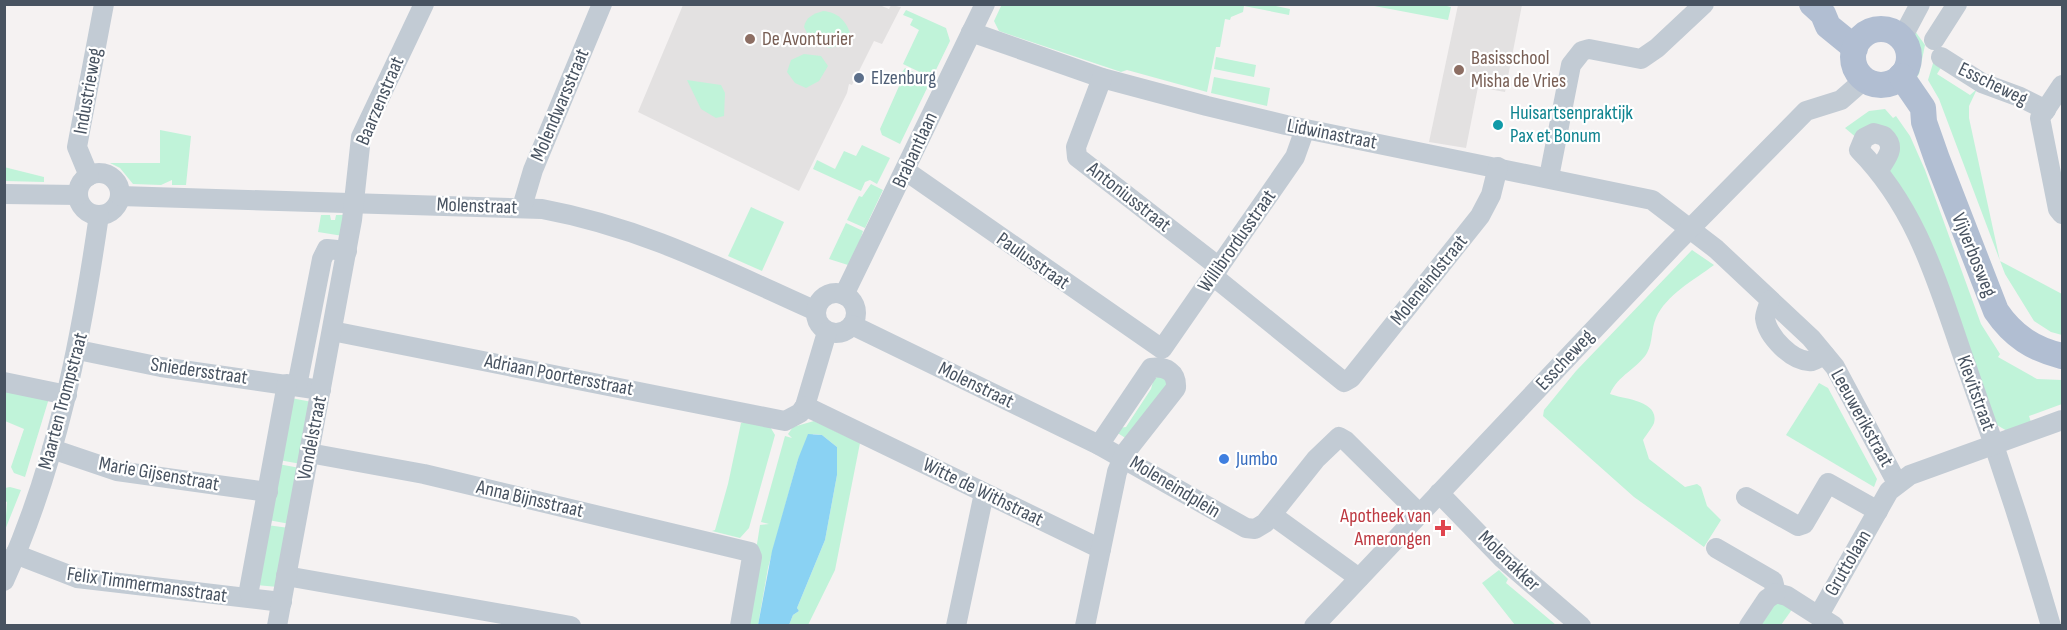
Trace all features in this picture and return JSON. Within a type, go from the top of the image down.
[{"type":"main road","name":"Vijverbosweg","points":[[1817,9],[1827,26],[1923,108],[1924,122],[1996,311],[2013,332],[2028,344],[2062,356]]},
{"type":"main road","points":[[1876,29],[1897,35],[1909,57],[1871,65],[1876,29]]},
{"type":"street","name":"Industrieweg","points":[[89,176],[77,147],[104,4]]},
{"type":"street","name":"Baarzenstraat","points":[[354,202],[361,137],[424,4]]},
{"type":"street","name":"Molendwarsstraat","points":[[522,207],[532,170],[602,4]]},
{"type":"street","name":"Brabantlaan","points":[[844,296],[985,4]]},
{"type":"street","points":[[1549,177],[1571,65],[1575,57],[1589,49],[1632,58],[1647,56],[1704,4]]},
{"type":"street","points":[[1897,35],[1908,4]]},
{"type":"street","points":[[1897,35],[1920,4]]},
{"type":"street","name":"Esscheweg","points":[[1957,4],[1937,49],[1982,83],[2020,97],[2046,110]]},
{"type":"street","name":"Lidwinastraat","points":[[971,32],[1102,78],[1207,106],[1305,129],[1549,177],[1652,200],[1691,229]]},
{"type":"street","name":"Esscheweg","points":[[1314,626],[1806,111],[1825,105],[1831,93],[1871,65]]},
{"type":"street","name":"Antoniusstraat","points":[[1102,78],[1076,147],[1077,157],[1216,272]]},
{"type":"street","points":[[2062,85],[2040,118],[2058,208],[2062,214]]},
{"type":"street","name":"Willibrordusstraat","points":[[1161,349],[1295,157],[1305,129]]},
{"type":"street","name":"Moleneindstraat","points":[[1216,272],[1344,382],[1351,378],[1480,216],[1491,195],[1497,167]]},
{"type":"street","name":"Kievitstraat","points":[[1879,170],[1897,195],[1923,245],[1995,444],[2051,626]]},
{"type":"street","name":"Paulusstraat","points":[[906,171],[1161,349]]},
{"type":"street","points":[[98,173],[111,177],[119,188],[120,196],[112,211],[99,215],[87,211],[78,195],[82,182],[89,176],[98,173]]},
{"type":"street","points":[[4,194],[78,195]]},
{"type":"street","name":"Molenstraat","points":[[120,196],[522,207],[583,217],[646,236],[816,310]]},
{"type":"street","name":"Vondelstraat","points":[[277,626],[354,202]]},
{"type":"street","name":"Maarten Trompstraat","points":[[4,581],[52,449],[67,394],[78,350],[92,273],[99,215]]},
{"type":"street","name":"Leeuwerikstraat","points":[[1691,229],[1770,300],[1765,317],[1770,331],[1782,346],[1796,357],[1812,361],[1825,355],[1835,367],[1897,483]]},
{"type":"street","name":"Vondelstraat","points":[[251,597],[249,590],[268,492],[322,259],[327,249],[347,250]]},
{"type":"street","points":[[830,294],[844,296],[855,308],[852,325],[842,333],[827,332],[817,321],[816,310],[819,302],[830,294]]},
{"type":"street","name":"Molenstraat","points":[[852,325],[1123,458]]},
{"type":"street","name":"Adriaan Poortersstraat","points":[[332,331],[785,421],[805,406]]},
{"type":"street","points":[[805,406],[827,332]]},
{"type":"street","name":"Sniedersstraat","points":[[78,350],[161,367],[321,390]]},
{"type":"street","name":"Moleneindplein","points":[[1099,445],[1151,368],[1162,367],[1170,371],[1176,380],[1176,388],[1123,458],[1246,528],[1255,530],[1272,515],[1316,459],[1339,438],[1346,441],[1420,514]]},
{"type":"street","points":[[4,382],[67,394]]},
{"type":"street","name":"Witte de Withstraat","points":[[805,406],[1101,549]]},
{"type":"street","name":"Gruttolaan","points":[[1826,620],[1878,511],[1897,483],[1910,474],[2062,420]]},
{"type":"street","name":"Marie Gijsenstraat","points":[[52,449],[117,471],[268,492]]},
{"type":"street","name":"Anna Bijnsstraat","points":[[309,453],[424,474],[750,552],[752,557],[740,626]]},
{"type":"street","points":[[1085,626],[1123,458]]},
{"type":"street","name":"Gruttolaan","points":[[1746,497],[1798,526],[1804,524],[1828,483],[1878,511]]},
{"type":"street","points":[[956,626],[984,493]]},
{"type":"street","name":"Molenakker","points":[[1439,493],[1495,552],[1581,626]]},
{"type":"street","points":[[1272,515],[1359,578]]},
{"type":"street","points":[[1716,548],[1773,581],[1776,593]]},
{"type":"street","name":"Felix Timmermansstraat","points":[[15,554],[76,578],[282,602]]},
{"type":"street","points":[[286,576],[571,626]]},
{"type":"street","points":[[1749,626],[1767,599],[1776,593],[1781,593],[1826,620]]},
{"type":"shaded area","points":[[877,4],[889,9],[891,5],[901,7],[882,44],[874,41],[852,85],[849,84],[847,93],[799,191],[638,112],[683,5]]},
{"type":"shaded area","points":[[1458,5],[1522,5],[1505,92],[1478,87],[1466,148],[1429,142]]},
{"type":"green space","points":[[1002,4],[1267,4],[1290,9],[1289,15],[1244,6],[1243,12],[1231,17],[1230,20],[1225,19],[1220,47],[1216,47],[1207,92],[1127,70],[1121,72],[999,31],[994,21]]},
{"type":"green space","points":[[1369,5],[1443,5],[1451,7],[1448,20]]},
{"type":"green space","points":[[906,10],[946,28],[950,41],[932,78],[903,64],[919,30],[910,25],[913,19],[903,15]]},
{"type":"green space","points":[[823,11],[839,16],[848,28],[852,39],[849,44],[829,48],[811,41],[804,27],[806,21],[810,16]]},
{"type":"green space","points":[[1915,31],[1925,45],[1919,74],[1913,83],[1910,74]]},
{"type":"green space","points":[[804,54],[821,56],[828,66],[819,81],[806,88],[795,83],[787,72],[791,60]]},
{"type":"green space","points":[[1216,57],[1256,65],[1254,77],[1214,69]]},
{"type":"green space","points":[[1934,60],[1942,66],[1937,74],[1970,95],[1977,89],[1969,106],[1969,118],[2000,260],[1939,99],[1928,80]]},
{"type":"green space","points":[[905,68],[931,80],[900,144],[882,135],[880,129],[900,84],[896,81]]},
{"type":"green space","points":[[1214,77],[1270,88],[1267,106],[1211,93]]},
{"type":"green space","points":[[687,80],[721,85],[725,93],[724,116],[716,118],[701,109]]},
{"type":"green space","points":[[1885,109],[1893,118],[1896,116],[1910,136],[1925,170],[1981,324],[2000,354],[1998,357],[2037,379],[2062,380],[2062,404],[2029,416],[2032,425],[2007,431],[1997,425],[1888,173],[1896,145],[1858,139],[1845,128],[1869,111]]},
{"type":"green space","points":[[160,130],[191,136],[186,185],[172,185],[172,180],[161,185],[133,184],[120,168],[110,163],[160,163]]},
{"type":"green space","points":[[862,145],[890,158],[877,184],[870,180],[865,182],[861,191],[813,169],[817,160],[835,169],[844,151],[856,156]]},
{"type":"green space","points":[[4,167],[44,177],[44,182],[5,181]]},
{"type":"green space","points":[[871,184],[883,190],[865,228],[847,220],[859,196],[862,197]]},
{"type":"green space","points":[[751,207],[784,222],[762,271],[728,256]]},
{"type":"green space","points":[[321,215],[330,215],[331,220],[335,220],[336,215],[347,215],[343,236],[318,232]]},
{"type":"green space","points":[[846,223],[863,231],[855,256],[848,265],[829,259]]},
{"type":"green space","points":[[1692,250],[1714,265],[1681,288],[1666,302],[1656,318],[1647,353],[1613,387],[1610,394],[1639,402],[1651,409],[1654,423],[1643,440],[1649,459],[1685,487],[1697,484],[1701,487],[1707,506],[1721,520],[1704,547],[1634,497],[1543,416],[1544,410],[1576,371]]},
{"type":"green space","points":[[2000,261],[2062,294],[2062,335],[2051,332],[2034,321],[2005,274]]},
{"type":"green space","points":[[1161,376],[1169,384],[1127,439],[1116,432],[1118,428],[1126,427],[1151,389],[1154,378]]},
{"type":"green space","points":[[1819,383],[1828,388],[1877,479],[1874,487],[1786,435]]},
{"type":"green space","points":[[4,391],[50,395],[25,477],[14,473],[11,467],[24,429],[5,421]]},
{"type":"green space","points":[[291,398],[312,402],[301,464],[279,460]]},
{"type":"green space","points":[[749,421],[769,425],[775,435],[749,528],[740,538],[712,531],[715,530],[728,484],[741,423]]},
{"type":"green space","points":[[814,421],[860,443],[835,570],[808,625],[789,625],[793,615],[799,611],[797,608],[825,540],[837,475],[837,447],[822,435],[813,434],[798,459],[768,568],[758,625],[744,626],[760,525],[769,524],[761,522],[785,436],[792,438],[788,434],[793,427]]},
{"type":"green space","points":[[278,464],[300,468],[290,524],[268,520]]},
{"type":"green space","points":[[5,488],[21,490],[5,530],[7,502],[5,501]]},
{"type":"green space","points":[[267,525],[289,528],[278,587],[256,585]]},
{"type":"green space","points":[[1499,570],[1508,579],[1506,583],[1556,625],[1515,625],[1482,583]]},
{"type":"green space","points":[[1777,598],[1793,608],[1781,625],[1758,626]]},
{"type":"water","points":[[808,434],[822,435],[837,447],[837,475],[825,540],[797,608],[799,611],[793,615],[789,625],[758,625],[772,551],[798,459]]},
{"type":"place","name":"De Avonturier","points":[[750,39]]},
{"type":"place","name":"Basisschool Misha de Vries","points":[[1459,70]]},
{"type":"place","name":"Elzenburg","points":[[859,78]]},
{"type":"place","name":"Huisartsenpraktijk Pax et Bonum","points":[[1498,125]]},
{"type":"place","name":"Jumbo","points":[[1224,459]]},
{"type":"place","name":"Apotheek van Amerongen","points":[[1443,528]]}]
